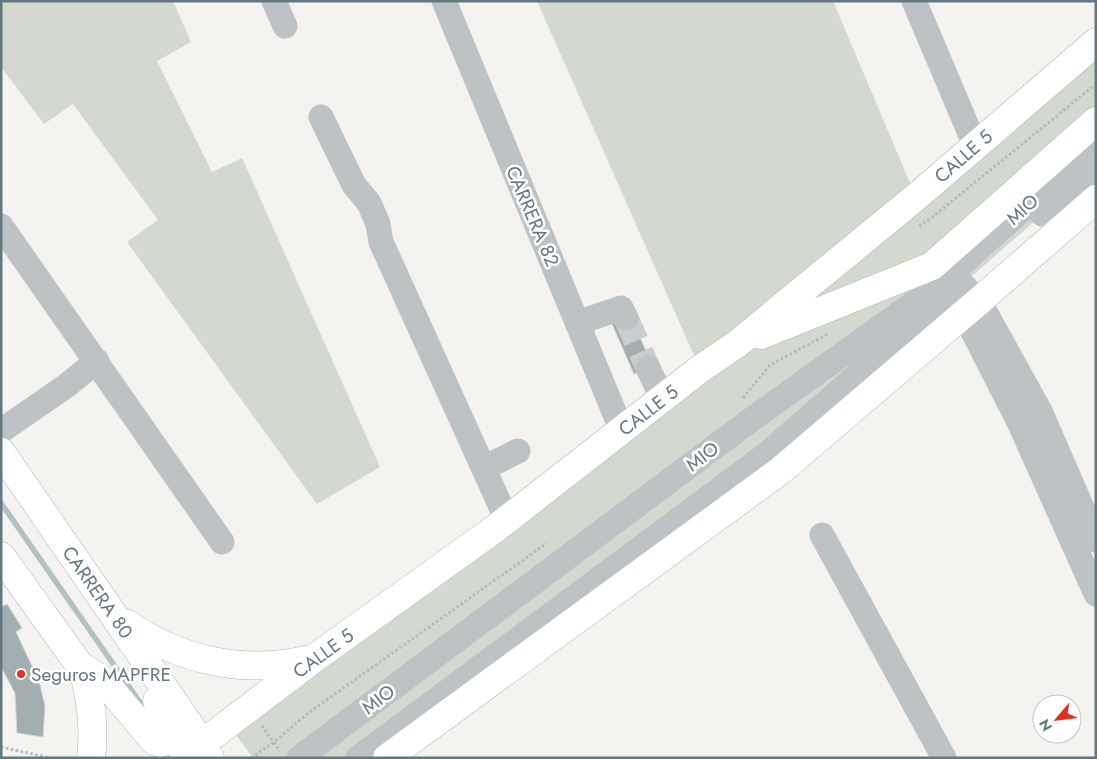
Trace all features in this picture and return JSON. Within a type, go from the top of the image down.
[{"type":"main road","name":"CALLE 5","points":[[198,753],[316,657],[507,520],[662,398],[737,344],[916,197],[1096,42]]},
{"type":"main road","points":[[387,758],[780,471],[957,288],[1096,121]]},
{"type":"main road","points":[[737,344],[957,288],[1096,199]]},
{"type":"main road","name":"CARRERA 80","points":[[1,452],[113,613],[198,753]]},
{"type":"main road","points":[[1,556],[82,667],[145,758]]},
{"type":"main road","points":[[113,613],[155,642],[189,656],[211,661],[232,665],[264,666],[316,657]]},
{"type":"main road","points":[[82,667],[103,680],[154,741],[161,743],[169,740],[173,734],[172,726],[126,650],[113,613]]},
{"type":"main road","points":[[82,667],[87,683],[92,716],[91,758]]},
{"type":"street","points":[[274,1],[285,26]]},
{"type":"street","name":"CARRERA 82","points":[[444,1],[622,431]]},
{"type":"street","points":[[914,1],[975,146]]},
{"type":"street","points":[[321,117],[354,185],[369,203],[378,224],[381,242],[507,520]]},
{"type":"street","name":"MIO","points":[[299,758],[736,430],[932,290],[957,288],[1096,144]]},
{"type":"street","name":"MIO","points":[[358,758],[767,454],[1096,168]]},
{"type":"street","points":[[1,226],[222,542]]},
{"type":"street","points":[[957,288],[1040,411],[1096,540]]},
{"type":"street","points":[[957,288],[1096,594]]},
{"type":"street","points":[[577,323],[621,308],[626,318]]},
{"type":"street","points":[[1,431],[66,386],[97,361]]},
{"type":"street","points":[[648,368],[662,398]]},
{"type":"street","points":[[484,468],[518,451]]},
{"type":"street","points":[[822,535],[944,758]]},
{"type":"path","points":[[930,219],[1096,84]]},
{"type":"path","points":[[739,403],[770,365],[832,332]]},
{"type":"path","points":[[251,758],[274,742],[307,714],[548,542]]},
{"type":"path","points":[[1,747],[50,758]]},
{"type":"shaded area","points":[[1,1],[173,1],[191,42],[157,61],[212,172],[242,158],[380,467],[317,504],[127,242],[158,220],[73,104],[44,124],[1,67]]},
{"type":"shaded area","points":[[537,1],[833,1],[916,197],[1096,42],[1096,168],[767,454],[358,758],[253,758],[228,724],[700,369]]},
{"type":"building","points":[[630,316],[653,366],[634,374],[612,324]]},
{"type":"building","name":"Seguros MAPFRE","points":[[7,604],[22,628],[16,632],[39,681],[45,706],[43,737],[17,733],[15,693],[1,667],[1,607]]},
{"type":"waterway","points":[[1,503],[146,711]]},
{"type":"tunnel","points":[[626,318],[648,368]]},
{"type":"place","name":"Seguros MAPFRE","points":[[21,674]]}]
